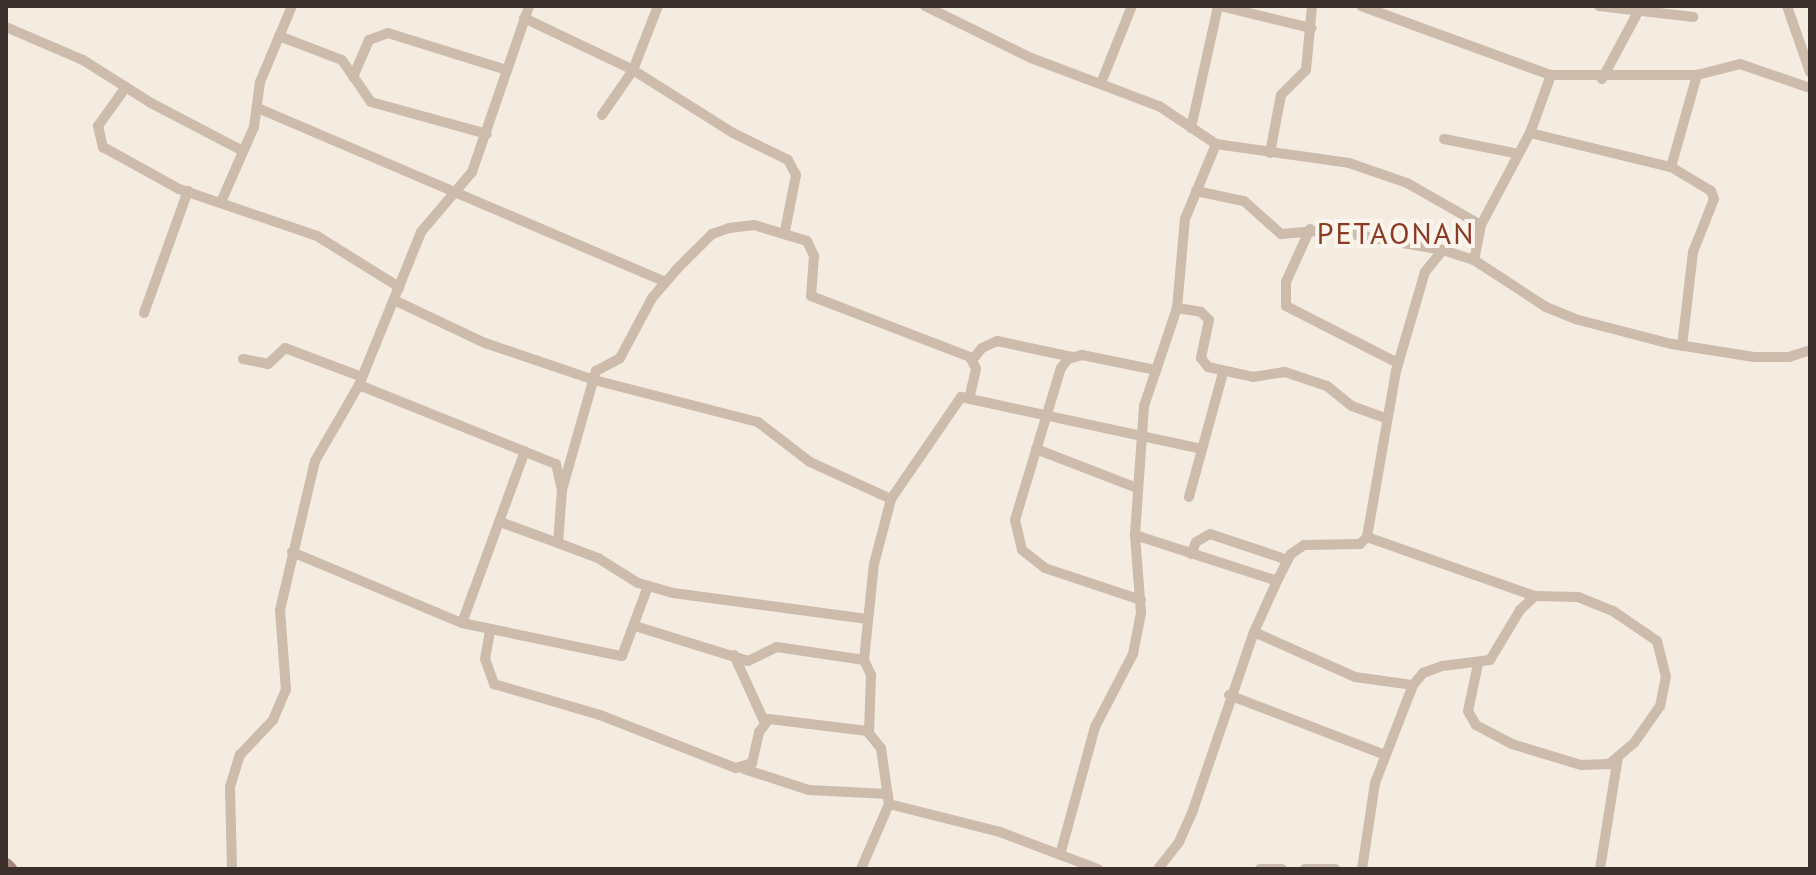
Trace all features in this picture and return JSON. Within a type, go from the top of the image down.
[{"type":"street","points":[[221,202],[260,109],[260,82],[292,6]]},
{"type":"street","points":[[232,869],[230,787],[240,755],[273,720],[286,690],[280,610],[319,449],[360,381],[421,232],[472,172],[529,6]]},
{"type":"street","points":[[602,115],[633,70],[658,6]]},
{"type":"street","points":[[925,6],[990,40],[1159,106],[1216,144],[1387,173],[1481,225]]},
{"type":"street","points":[[1101,83],[1132,6]]},
{"type":"street","points":[[1191,128],[1219,6],[1311,28]]},
{"type":"street","points":[[1270,153],[1281,95],[1306,70],[1312,6]]},
{"type":"street","points":[[1361,6],[1551,75],[1602,79],[1697,75],[1750,65],[1810,88]]},
{"type":"street","points":[[1599,6],[1693,17]]},
{"type":"street","points":[[1787,6],[1810,72]]},
{"type":"street","points":[[1602,79],[1638,12]]},
{"type":"street","points":[[524,18],[633,70],[733,133],[788,160],[796,175],[785,231]]},
{"type":"street","points":[[6,27],[83,60],[243,151]]},
{"type":"street","points":[[353,77],[369,40],[388,33],[507,70]]},
{"type":"street","points":[[279,36],[342,60],[371,102],[487,134]]},
{"type":"street","points":[[1474,260],[1481,225],[1530,133],[1551,75]]},
{"type":"street","points":[[1671,167],[1697,75]]},
{"type":"street","points":[[126,87],[98,126],[98,140],[188,191],[317,236],[399,287]]},
{"type":"street","points":[[260,109],[666,282]]},
{"type":"street","points":[[1530,133],[1671,167],[1711,191],[1714,199],[1693,252],[1682,346]]},
{"type":"street","points":[[1444,139],[1519,154]]},
{"type":"street","points":[[1060,855],[1095,727],[1133,654],[1141,600],[1135,535],[1140,437],[1156,370],[1177,308],[1185,219],[1216,144]]},
{"type":"street","points":[[144,313],[188,191]]},
{"type":"street","points":[[1196,191],[1244,201],[1275,232],[1310,229],[1443,250],[1474,260],[1546,307],[1593,325],[1682,346],[1771,358],[1810,350]]},
{"type":"street","points":[[558,543],[562,490],[601,364],[623,354],[666,282],[712,234],[754,225],[785,231],[812,249],[808,288],[814,298],[973,359]]},
{"type":"street","points":[[1310,229],[1286,282],[1286,306],[1398,363]]},
{"type":"street","points":[[1160,869],[1193,810],[1229,695],[1288,560],[1304,545],[1360,544],[1367,537],[1398,363],[1425,272],[1443,250]]},
{"type":"street","points":[[394,300],[485,343],[594,380],[758,422],[810,462],[891,499]]},
{"type":"street","points":[[1177,308],[1207,315],[1209,326],[1201,358],[1223,373],[1253,377],[1285,372],[1327,386],[1352,406],[1387,419]]},
{"type":"street","points":[[970,395],[973,359],[982,348],[997,341],[1156,370]]},
{"type":"street","points":[[243,359],[268,364],[285,348],[556,464],[562,490]]},
{"type":"street","points":[[1072,357],[1061,368],[1015,520],[1022,550],[1068,578],[1141,600]]},
{"type":"street","points":[[1189,497],[1223,373]]},
{"type":"street","points":[[861,869],[888,799],[881,748],[869,733],[871,675],[864,660],[867,619],[891,499],[956,402],[970,395],[1201,449]]},
{"type":"street","points":[[1036,449],[1137,488]]},
{"type":"street","points":[[462,623],[525,451]]},
{"type":"street","points":[[500,522],[558,543],[648,586],[867,619]]},
{"type":"street","points":[[1191,554],[1196,542],[1210,534],[1288,560]]},
{"type":"street","points":[[1135,535],[1277,581]]},
{"type":"street","points":[[1367,537],[1535,596],[1578,597],[1657,641],[1666,659],[1660,706],[1618,757],[1599,765],[1566,762],[1476,725],[1468,711],[1478,664]]},
{"type":"street","points":[[292,552],[462,623],[617,656],[627,651],[648,586]]},
{"type":"street","points":[[1362,869],[1375,783],[1413,685],[1423,673],[1442,666],[1478,664],[1499,651],[1510,624],[1535,596]]},
{"type":"street","points":[[635,626],[754,661],[777,647],[864,660]]},
{"type":"street","points":[[490,631],[485,659],[494,684],[600,715],[809,790],[888,799],[1000,832],[1098,869]]},
{"type":"street","points":[[1254,632],[1355,677],[1413,685]]},
{"type":"street","points":[[734,655],[764,721],[752,763],[744,769]]},
{"type":"street","points":[[1229,695],[1385,755]]},
{"type":"street","points":[[764,721],[777,717],[869,733]]},
{"type":"street","points":[[1600,869],[1618,757]]},
{"type":"street","points":[[1260,869],[1282,869]]},
{"type":"street","points":[[1305,869],[1335,869]]},
{"type":"district","name":"PETAONAN","points":[[1396,233]]}]
